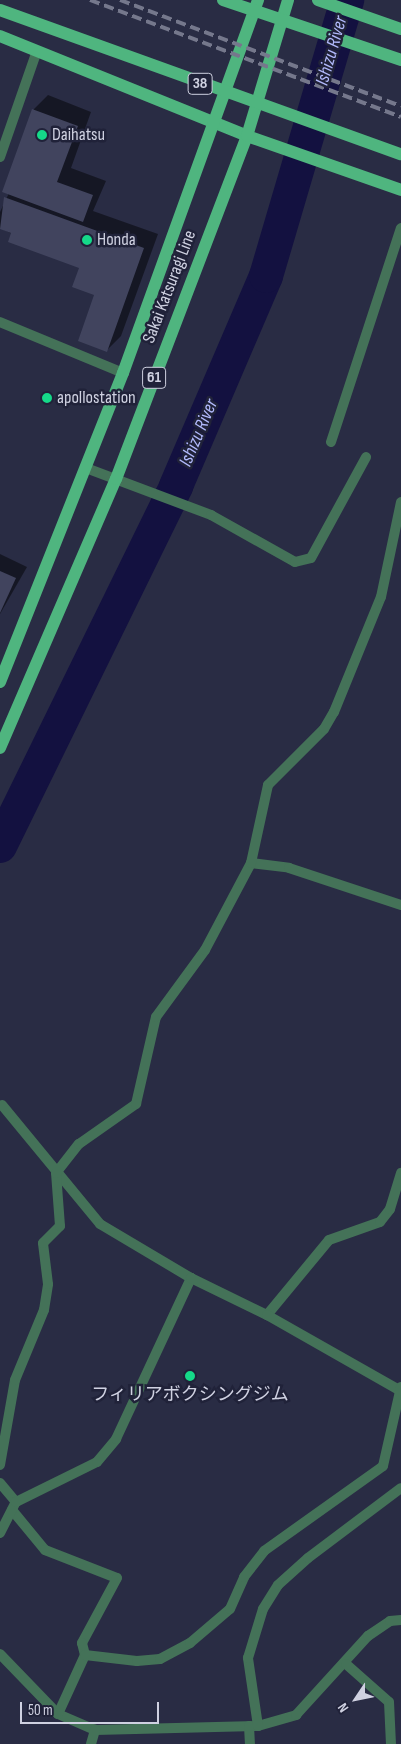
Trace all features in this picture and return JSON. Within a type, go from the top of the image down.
[{"type":"main road","points":[[223,0],[401,60]]},
{"type":"main road","name":"Sakai Katsuragi Line","points":[[0,682],[123,373],[258,0]]},
{"type":"main road","name":"Sakai Katsuragi Line","points":[[0,748],[116,479],[247,136],[288,0]]},
{"type":"main road","points":[[318,0],[401,29]]},
{"type":"main road","name":"38","points":[[0,10],[401,154]]},
{"type":"main road","points":[[0,36],[214,121],[247,136],[401,190]]},
{"type":"street","points":[[0,157],[37,51]]},
{"type":"street","points":[[331,442],[401,228]]},
{"type":"street","points":[[0,322],[123,373]]},
{"type":"street","points":[[86,468],[200,512],[282,558],[295,562],[312,558],[366,457]]},
{"type":"street","points":[[0,1465],[15,1380],[44,1310],[48,1284],[43,1243],[60,1226],[56,1173],[79,1144],[136,1104],[156,1017],[205,950],[251,863],[268,785],[324,729],[356,659],[392,565],[392,535],[401,502]]},
{"type":"street","points":[[251,863],[298,871],[401,905]]},
{"type":"street","points":[[2,1105],[56,1173],[100,1224],[191,1278],[267,1315],[400,1389],[394,1433],[383,1466],[264,1551],[218,1622],[160,1658],[137,1661],[85,1655]]},
{"type":"street","points":[[267,1315],[330,1240],[380,1222],[390,1209],[401,1173]]},
{"type":"street","points":[[0,1533],[14,1506],[97,1462],[116,1439],[191,1278]]},
{"type":"street","points":[[0,1483],[45,1550],[117,1578],[82,1643],[85,1655],[58,1714]]},
{"type":"street","points":[[250,1744],[253,1726],[248,1658],[263,1609],[278,1585],[308,1558],[401,1488]]},
{"type":"street","points":[[1,1659],[58,1714],[95,1730],[253,1726],[296,1715],[378,1628],[401,1620]]},
{"type":"street","points":[[346,1664],[389,1702],[391,1744]]},
{"type":"street","points":[[91,1744],[95,1730]]},
{"type":"building","points":[[32,109],[78,126],[57,182],[93,195],[83,222],[2,192]]},
{"type":"building","points":[[4,197],[144,248],[107,352],[78,341],[94,295],[72,287],[79,268],[8,242],[11,233],[0,229]]},
{"type":"building","points":[[0,571],[16,578],[0,613]]},
{"type":"waterway","name":"Ishizu River","points":[[0,846],[176,486],[266,276],[347,0]]},
{"type":"railway","points":[[90,0],[401,117]]},
{"type":"railway","points":[[120,0],[401,106]]},
{"type":"place","name":"Daihatsu","points":[[42,135]]},
{"type":"place","name":"Honda","points":[[87,240]]},
{"type":"place","name":"apollostation","points":[[47,398]]},
{"type":"place","name":"フィリアボクシングジム","points":[[190,1376]]}]
